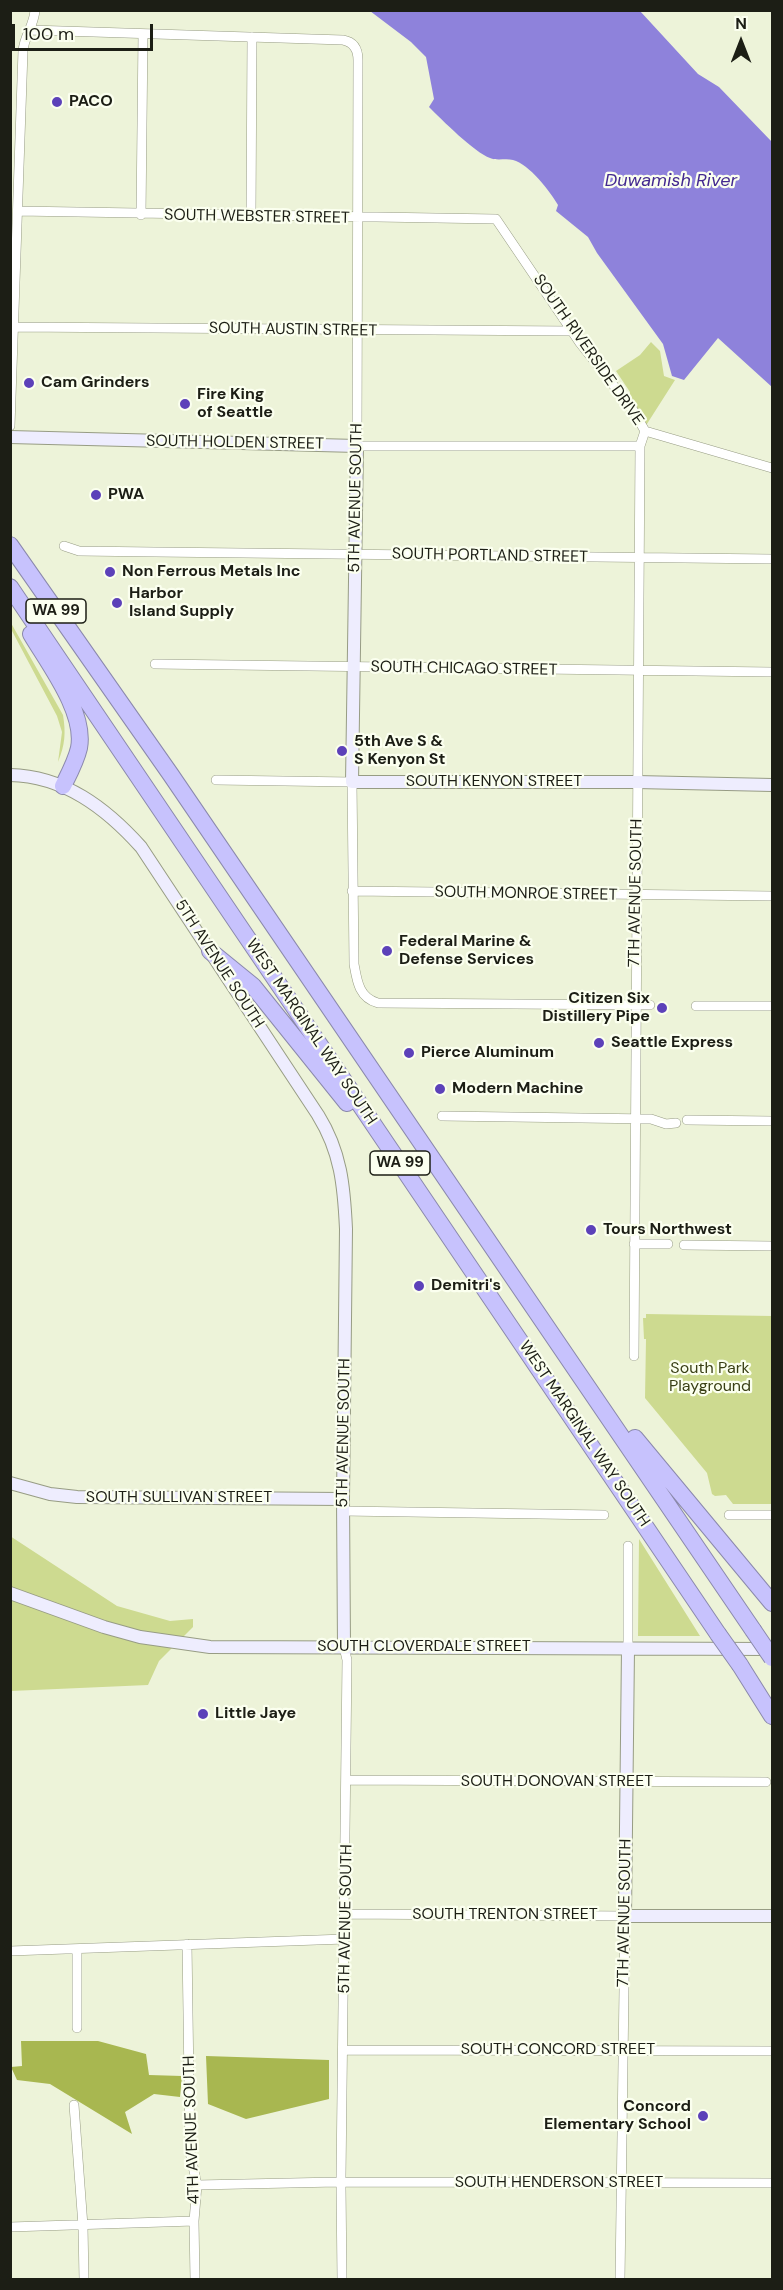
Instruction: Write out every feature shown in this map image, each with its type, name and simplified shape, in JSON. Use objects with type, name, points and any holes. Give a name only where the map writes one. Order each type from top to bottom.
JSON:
[{"type":"highway","name":"WEST MARGINAL WAY SOUTH","points":[[10,544],[165,766],[772,1658]]},
{"type":"highway","name":"WEST MARGINAL WAY SOUTH","points":[[10,587],[83,691],[135,773],[740,1665],[772,1716]]},
{"type":"highway","points":[[10,596],[78,720],[79,747],[75,762],[63,786]]},
{"type":"highway","points":[[210,951],[253,986],[284,1022],[446,1230]]},
{"type":"highway","points":[[576,1367],[772,1603]]},
{"type":"street","points":[[10,426],[23,44],[31,30],[35,10]]},
{"type":"street","points":[[31,30],[252,37],[251,216]]},
{"type":"street","points":[[141,215],[143,34]]},
{"type":"street","name":"5TH AVENUE SOUTH","points":[[252,37],[343,40],[353,45],[358,53],[357,446],[352,891],[354,964],[359,987],[363,996],[378,1002],[634,1005]]},
{"type":"street","name":"SOUTH WEBSTER STREET","points":[[18,212],[496,219]]},
{"type":"street","name":"SOUTH RIVERSIDE DRIVE","points":[[496,219],[572,331],[633,410],[645,431],[772,468]]},
{"type":"street","name":"SOUTH AUSTIN STREET","points":[[14,327],[572,331]]},
{"type":"street","name":"7TH AVENUE SOUTH","points":[[634,1356],[634,1005],[640,446],[645,431]]},
{"type":"street","name":"SOUTH HOLDEN STREET","points":[[10,437],[357,446],[640,446]]},
{"type":"street","name":"SOUTH PORTLAND STREET","points":[[64,546],[79,551],[772,560]]},
{"type":"street","name":"SOUTH CHICAGO STREET","points":[[155,664],[772,672]]},
{"type":"street","points":[[10,775],[34,777],[63,786]]},
{"type":"street","name":"SOUTH KENYON STREET","points":[[216,780],[772,785]]},
{"type":"street","name":"5TH AVENUE SOUTH","points":[[63,786],[100,807],[132,837],[153,864],[318,1115],[338,1154],[346,1229],[343,1505],[347,1780],[341,2182],[342,2280]]},
{"type":"street","name":"SOUTH MONROE STREET","points":[[352,891],[772,896]]},
{"type":"street","points":[[634,1005],[650,1005]]},
{"type":"street","points":[[696,1006],[772,1006]]},
{"type":"street","points":[[442,1116],[651,1119],[666,1124],[676,1123]]},
{"type":"street","points":[[687,1120],[772,1121]]},
{"type":"street","points":[[634,1244],[668,1244]]},
{"type":"street","points":[[684,1245],[772,1246]]},
{"type":"street","name":"SOUTH SULLIVAN STREET","points":[[13,1484],[50,1494],[77,1497],[604,1515]]},
{"type":"street","points":[[729,1515],[772,1515]]},
{"type":"street","name":"7TH AVENUE SOUTH","points":[[620,2280],[628,1546]]},
{"type":"street","name":"SOUTH CLOVERDALE STREET","points":[[10,1585],[63,1604],[80,1618]]},
{"type":"street","name":"SOUTH CLOVERDALE STREET","points":[[10,1593],[140,1637],[189,1645],[772,1649]]},
{"type":"street","name":"SOUTH DONOVAN STREET","points":[[347,1780],[766,1782]]},
{"type":"street","name":"SOUTH TRENTON STREET","points":[[345,1914],[772,1916]]},
{"type":"street","points":[[10,1951],[345,1939]]},
{"type":"street","name":"4TH AVENUE SOUTH","points":[[188,1944],[190,2152],[197,2185],[194,2221],[195,2280]]},
{"type":"street","points":[[77,1950],[77,2028]]},
{"type":"street","name":"SOUTH CONCORD STREET","points":[[344,2050],[772,2051]]},
{"type":"street","points":[[74,2104],[83,2226],[84,2280]]},
{"type":"street","name":"SOUTH HENDERSON STREET","points":[[197,2185],[341,2182],[772,2183]]},
{"type":"street","points":[[10,2227],[194,2221]]},
{"type":"green space","points":[[651,342],[660,351],[664,376],[675,380],[645,427],[630,402],[630,392],[616,371],[640,355]]},
{"type":"green space","points":[[11,623],[63,715],[64,739],[58,762],[62,732],[57,716],[11,629]]},
{"type":"green space","name":"South Park Playground","points":[[646,1314],[772,1316],[772,1504],[733,1504],[726,1495],[712,1494],[707,1473],[645,1398],[646,1339],[644,1339],[643,1318],[646,1318]]},
{"type":"green space","points":[[10,1536],[117,1606],[170,1621],[193,1619],[193,1627],[159,1661],[148,1685],[11,1691]]},
{"type":"green space","points":[[639,1539],[700,1636],[638,1636]]},
{"type":"green space","points":[[21,2041],[98,2041],[146,2054],[149,2075],[182,2076],[180,2097],[154,2094],[125,2112],[132,2134],[50,2084],[17,2080],[11,2067],[22,2066]]},
{"type":"green space","points":[[206,2056],[329,2060],[329,2099],[246,2119],[208,2104]]},
{"type":"water","name":"Duwamish River","points":[[370,11],[640,11],[698,74],[719,87],[772,142],[772,387],[718,338],[684,380],[672,376],[663,344],[597,253],[588,237],[556,211],[558,205],[554,199],[526,167],[513,160],[493,159],[484,155],[458,135],[429,107],[434,99],[426,57],[411,42]]},
{"type":"place","name":"PACO","points":[[57,102]]},
{"type":"place","name":"Cam Grinders","points":[[29,383]]},
{"type":"place","name":"Fire King of Seattle","points":[[185,404]]},
{"type":"place","name":"PWA","points":[[96,495]]},
{"type":"place","name":"Non Ferrous Metals Inc","points":[[110,572]]},
{"type":"place","name":"Harbor Island Supply","points":[[117,603]]},
{"type":"place","name":"5th Ave S & S Kenyon St","points":[[342,751]]},
{"type":"place","name":"Federal Marine & Defense Services","points":[[387,951]]},
{"type":"place","name":"Citizen Six Distillery Pipe","points":[[662,1008]]},
{"type":"place","name":"Seattle Express","points":[[599,1043]]},
{"type":"place","name":"Pierce Aluminum","points":[[409,1053]]},
{"type":"place","name":"Modern Machine","points":[[440,1089]]},
{"type":"place","name":"Tours Northwest","points":[[591,1230]]},
{"type":"place","name":"Demitri's","points":[[419,1286]]},
{"type":"place","name":"Little Jaye","points":[[203,1714]]},
{"type":"place","name":"Concord Elementary School","points":[[703,2116]]}]
